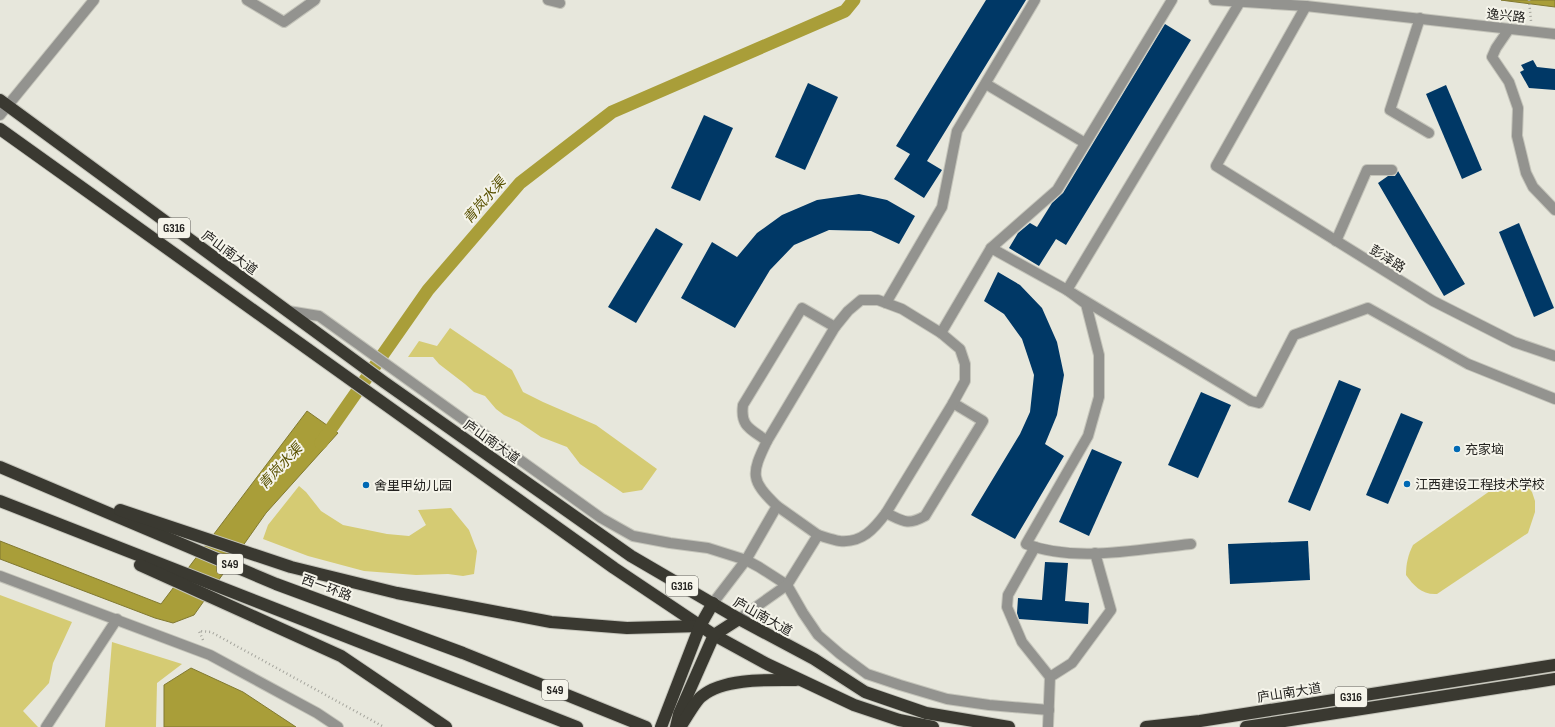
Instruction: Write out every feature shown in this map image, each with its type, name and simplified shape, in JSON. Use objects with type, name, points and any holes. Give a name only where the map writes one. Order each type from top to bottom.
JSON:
[{"type":"highway","name":"庐山南大道","points":[[3,107],[384,382],[631,556],[739,619],[814,659],[865,692],[926,713],[1009,727]]},
{"type":"highway","name":"G316","points":[[0,129],[614,568],[714,635],[751,656],[854,705],[898,720],[933,727]]},
{"type":"highway","name":"西一环路","points":[[0,467],[276,584],[463,653],[646,727]]},
{"type":"highway","points":[[28,479],[291,567],[397,593],[551,622],[627,628],[700,626]]},
{"type":"highway","name":"S49","points":[[0,501],[577,727]]},
{"type":"highway","points":[[23,511],[341,656],[446,727]]},
{"type":"highway","points":[[661,727],[700,626],[713,604]]},
{"type":"highway","points":[[676,727],[679,714],[714,635],[739,619]]},
{"type":"highway","name":"庐山南大道","points":[[1146,727],[1200,721],[1555,665]]},
{"type":"highway","name":"G316","points":[[1246,727],[1555,679]]},
{"type":"highway","points":[[680,727],[701,696],[718,687],[747,681],[800,680]]},
{"type":"street","points":[[3,107],[94,0]]},
{"type":"street","points":[[247,0],[284,22],[315,0]]},
{"type":"street","points":[[548,0],[560,3]]},
{"type":"street","points":[[886,303],[942,207],[957,131],[1035,0]]},
{"type":"street","points":[[941,333],[991,248],[1057,190],[1172,0]]},
{"type":"street","name":"逸兴路","points":[[1214,0],[1306,6],[1555,34]]},
{"type":"street","points":[[1067,290],[1240,2]]},
{"type":"street","name":"彭泽路","points":[[1306,6],[1216,166],[1433,301],[1514,342],[1555,356]]},
{"type":"street","points":[[1420,18],[1390,110],[1429,133]]},
{"type":"street","points":[[1509,29],[1496,48],[1492,57],[1509,82],[1518,108],[1517,136],[1526,173],[1533,187],[1555,210]]},
{"type":"street","points":[[986,84],[1085,143]]},
{"type":"street","points":[[1336,241],[1367,170],[1392,170]]},
{"type":"street","points":[[991,248],[1067,290],[1251,402],[1259,403],[1294,335],[1368,308],[1468,364],[1555,399]]},
{"type":"street","points":[[1067,290],[1086,304],[1099,355],[1099,397],[1088,436],[1026,544],[1062,552],[1095,553],[1191,544]]},
{"type":"street","points":[[861,300],[878,300],[886,303],[902,309],[941,333],[960,349],[965,364],[965,381],[886,513],[874,530],[859,538],[840,541],[818,535],[777,506],[762,491],[755,477],[758,458],[835,327],[848,311],[861,300]]},
{"type":"street","points":[[767,441],[745,425],[742,415],[743,405],[802,308],[835,327]]},
{"type":"street","points":[[287,311],[319,316],[356,344],[601,518],[633,536],[670,544],[708,548],[746,560],[759,567],[787,585],[818,635],[867,674],[947,699],[989,705],[1048,710]]},
{"type":"street","points":[[886,513],[905,521],[915,522],[925,516],[983,421],[953,403]]},
{"type":"street","points":[[713,604],[746,560],[777,506]]},
{"type":"street","points":[[739,619],[787,585],[818,535]]},
{"type":"street","points":[[1035,547],[1008,595],[1007,608],[1022,642],[1050,677],[1048,727]]},
{"type":"street","points":[[1050,677],[1072,663],[1111,610],[1095,553]]},
{"type":"street","points":[[0,576],[114,623],[210,655],[317,713],[338,727]]},
{"type":"street","points":[[46,727],[114,623]]},
{"type":"path","points":[[1528,0],[1529,7]]},
{"type":"path","points":[[210,655],[199,632],[211,632],[384,727]]},
{"type":"shaded area","points":[[450,328],[512,370],[523,392],[596,425],[657,469],[642,490],[623,493],[580,464],[567,447],[541,437],[519,422],[504,415],[496,409],[485,396],[474,392],[439,364],[433,357],[408,357],[419,341],[437,346]]},
{"type":"shaded area","points":[[1507,479],[1524,483],[1532,492],[1535,501],[1535,512],[1528,533],[1437,594],[1427,593],[1415,586],[1406,575],[1406,567],[1413,545]]},
{"type":"shaded area","points":[[299,486],[306,492],[321,511],[343,525],[387,534],[409,536],[426,525],[418,510],[451,508],[469,530],[477,551],[474,574],[463,576],[448,574],[416,575],[364,571],[308,556],[263,539],[268,525]]},
{"type":"shaded area","points":[[0,595],[72,622],[53,663],[49,683],[23,711],[38,727],[0,727]]},
{"type":"shaded area","points":[[112,642],[182,664],[157,683],[156,727],[105,727]]},
{"type":"water","points":[[1501,0],[1555,0],[1555,7],[1508,1]]},
{"type":"water","points":[[307,411],[338,433],[266,513],[194,615],[173,623],[155,618],[0,559],[0,541],[161,604]]},
{"type":"water","points":[[191,668],[243,692],[296,727],[164,727],[164,685]]},
{"type":"building","points":[[986,0],[1026,0],[927,161],[942,170],[924,198],[894,179],[910,154],[896,146]]},
{"type":"building","points":[[1165,24],[1191,40],[1066,245],[1056,239],[1039,266],[1009,248],[1018,233],[1030,223],[1037,227],[1052,203],[1063,193]]},
{"type":"building","points":[[1533,60],[1537,67],[1555,69],[1555,90],[1529,88],[1520,72],[1524,70],[1521,65]]},
{"type":"building","points":[[808,83],[838,97],[805,170],[775,157]]},
{"type":"building","points":[[1446,85],[1482,170],[1462,179],[1426,94]]},
{"type":"building","points":[[704,115],[733,128],[700,201],[671,188]]},
{"type":"building","points":[[1398,171],[1465,284],[1444,296],[1378,183],[1388,176],[1395,176]]},
{"type":"building","points":[[859,194],[887,200],[915,216],[899,244],[871,231],[829,230],[794,245],[770,270],[735,328],[681,298],[712,242],[737,257],[757,233],[782,215],[817,200]]},
{"type":"building","points":[[1519,223],[1554,308],[1534,317],[1499,232]]},
{"type":"building","points":[[656,228],[683,244],[636,323],[608,307]]},
{"type":"building","points":[[998,272],[1020,285],[1042,308],[1057,342],[1064,375],[1057,415],[1045,444],[1064,456],[1015,539],[971,515],[1020,434],[1030,412],[1034,375],[1022,339],[1004,314],[984,301]]},
{"type":"building","points":[[1339,380],[1361,389],[1310,511],[1288,502]]},
{"type":"building","points":[[1201,392],[1231,405],[1198,478],[1168,465]]},
{"type":"building","points":[[1401,413],[1423,422],[1388,504],[1366,495]]},
{"type":"building","points":[[1092,449],[1122,462],[1089,536],[1059,522]]},
{"type":"building","points":[[1308,541],[1310,580],[1230,584],[1228,544]]},
{"type":"building","points":[[1045,562],[1068,563],[1065,601],[1089,603],[1088,624],[1019,619],[1017,613],[1018,598],[1042,600]]},
{"type":"waterway","name":"青岚水渠","points":[[321,443],[428,290],[520,183],[612,112],[845,11],[854,0]]},
{"type":"place","name":"充家垴","points":[[1457,449]]},
{"type":"place","name":"江西建设工程技术学校","points":[[1407,484]]},
{"type":"place","name":"舍里甲幼儿园","points":[[366,485]]}]
